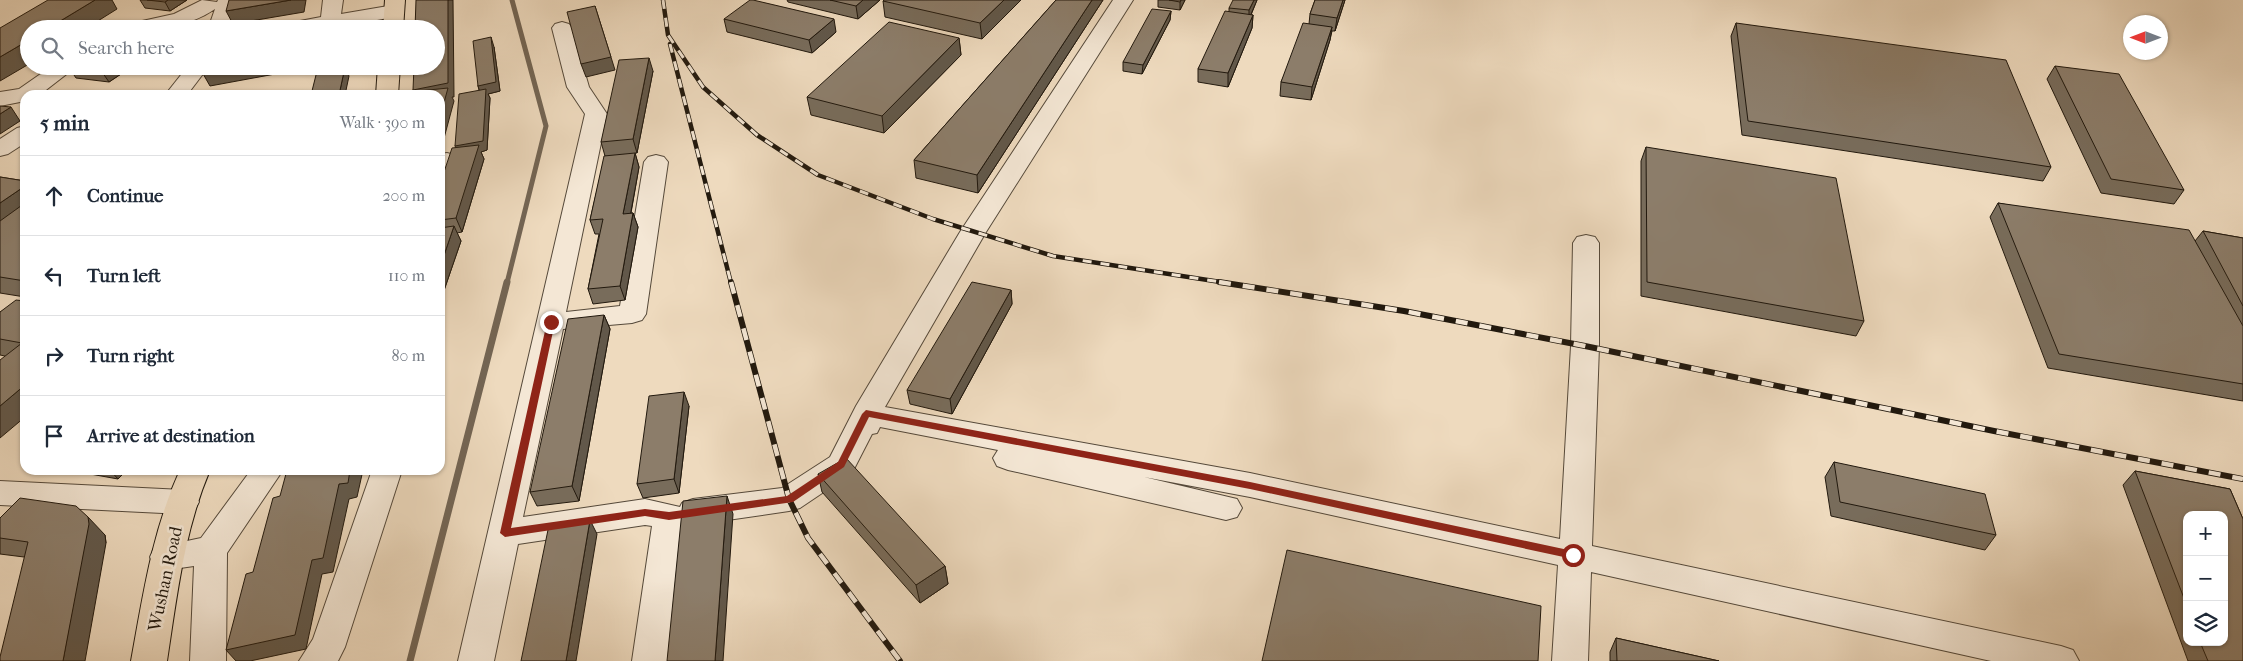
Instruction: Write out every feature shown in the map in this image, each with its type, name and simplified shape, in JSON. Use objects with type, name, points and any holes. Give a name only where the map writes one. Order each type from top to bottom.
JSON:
[{"type":"main road","points":[[387,90],[388,75]]},
{"type":"main road","name":"Wushan Road","points":[[149,661],[166,557],[193,475]]},
{"type":"street","points":[[330,20],[333,0]]},
{"type":"street","points":[[505,533],[645,512],[669,516],[789,499],[841,465],[864,419],[973,232],[1123,0]]},
{"type":"street","points":[[178,20],[219,2],[218,20]]},
{"type":"street","points":[[344,20],[394,13]]},
{"type":"street","points":[[476,661],[596,114],[578,87],[562,28]]},
{"type":"street","points":[[37,90],[55,75]]},
{"type":"street","points":[[180,90],[192,75]]},
{"type":"street","points":[[0,99],[20,96]]},
{"type":"street","points":[[0,149],[20,136]]},
{"type":"street","points":[[551,322],[632,314],[656,162]]},
{"type":"street","points":[[1570,661],[1573,555],[1585,346],[1586,243]]},
{"type":"street","points":[[864,419],[1226,508]]},
{"type":"street","points":[[864,419],[1250,485],[2061,661]]},
{"type":"street","points":[[208,661],[211,550],[264,475]]},
{"type":"street","points":[[317,661],[328,647],[385,475]]},
{"type":"street","points":[[0,493],[183,502]]},
{"type":"street","points":[[650,661],[669,516]]},
{"type":"street","points":[[166,557],[211,550]]},
{"type":"building","points":[[48,0],[95,0],[62,20],[20,20],[20,45],[0,57],[0,28]]},
{"type":"building","points":[[147,0],[168,0],[165,2]]},
{"type":"building","points":[[229,0],[291,0],[226,11]]},
{"type":"building","points":[[416,0],[448,0],[448,83],[413,90],[414,75],[445,75],[445,20],[415,20]]},
{"type":"building","points":[[750,0],[834,19],[809,40],[724,19]]},
{"type":"building","points":[[830,0],[863,0],[856,6]]},
{"type":"building","points":[[884,0],[1004,0],[980,23]]},
{"type":"building","points":[[1056,0],[1092,0],[977,175],[914,160]]},
{"type":"building","points":[[1233,0],[1254,0],[1249,10],[1229,8]]},
{"type":"building","points":[[1315,0],[1343,0],[1337,18],[1310,14]]},
{"type":"building","points":[[595,6],[611,57],[581,64],[567,12]]},
{"type":"building","points":[[1152,9],[1171,11],[1143,65],[1123,62]]},
{"type":"building","points":[[1225,11],[1253,15],[1228,73],[1198,69]]},
{"type":"building","points":[[889,22],[959,38],[882,116],[807,97]]},
{"type":"building","points":[[1303,23],[1332,27],[1312,87],[1281,82]]},
{"type":"building","points":[[1736,23],[2006,60],[2051,167],[1748,121]]},
{"type":"building","points":[[491,37],[496,82],[478,86],[473,41]]},
{"type":"building","points":[[649,58],[633,139],[601,142],[619,60]]},
{"type":"building","points":[[2055,66],[2119,74],[2184,190],[2111,179]]},
{"type":"building","points":[[316,75],[343,75],[340,90],[312,90]]},
{"type":"building","points":[[448,88],[445,99],[445,90],[429,90]]},
{"type":"building","points":[[486,89],[483,141],[455,146],[459,94]]},
{"type":"building","points":[[0,106],[11,107],[0,114]]},
{"type":"building","points":[[479,145],[456,218],[445,219],[445,169],[452,148]]},
{"type":"building","points":[[1646,147],[1836,178],[1864,321],[1647,282]]},
{"type":"building","points":[[635,153],[623,214],[633,213],[620,286],[588,289],[603,219],[590,220],[604,156]]},
{"type":"building","points":[[0,177],[20,180],[20,189],[0,203]]},
{"type":"building","points":[[1998,203],[2189,230],[2243,326],[2243,384],[2059,354]]},
{"type":"building","points":[[20,207],[20,280],[0,277],[0,221]]},
{"type":"building","points":[[454,226],[445,252],[445,227]]},
{"type":"building","points":[[2203,231],[2243,238],[2243,306]]},
{"type":"building","points":[[972,282],[1011,290],[950,399],[907,390]]},
{"type":"building","points":[[16,300],[20,300],[20,343],[0,339],[0,312]]},
{"type":"building","points":[[604,315],[572,486],[530,492],[568,319]]},
{"type":"building","points":[[20,345],[20,389],[0,406],[0,360]]},
{"type":"building","points":[[684,392],[674,479],[637,484],[649,396]]},
{"type":"building","points":[[846,458],[945,566],[916,585],[818,474]]},
{"type":"building","points":[[1834,462],[1985,494],[1996,535],[1840,502]]},
{"type":"building","points":[[2135,471],[2230,489],[2243,519],[2243,661],[2208,661],[2202,646],[2228,646],[2228,511],[2183,511],[2183,596]]},
{"type":"building","points":[[286,475],[349,475],[348,483],[339,484],[323,558],[312,560],[295,635],[226,650],[246,574],[253,572],[273,498],[280,496]]},
{"type":"building","points":[[727,496],[715,661],[667,661],[683,501]]},
{"type":"building","points":[[20,498],[76,506],[88,517],[89,524],[63,661],[0,661],[28,542],[0,538],[0,518]]},
{"type":"building","points":[[590,520],[566,661],[521,661],[549,525]]},
{"type":"building","points":[[1287,550],[1541,606],[1538,661],[1262,661]]},
{"type":"building","points":[[1616,638],[1719,661],[1617,661]]},
{"type":"waterway","points":[[507,283],[546,126],[512,0]]},
{"type":"waterway","points":[[410,661],[507,282]]},
{"type":"railway","points":[[663,0],[668,35],[703,87],[757,135],[818,175],[933,219],[1053,256],[1227,283]]},
{"type":"railway","points":[[670,44],[731,283]]},
{"type":"railway","points":[[731,282],[789,499],[808,538],[900,661]]},
{"type":"railway","points":[[1219,282],[1404,311],[1585,346],[1994,431],[2243,479]]},
{"type":"route","points":[[551,322],[505,533],[645,512],[669,516],[789,499],[841,465],[866,414],[1250,485],[1573,555]]}]
